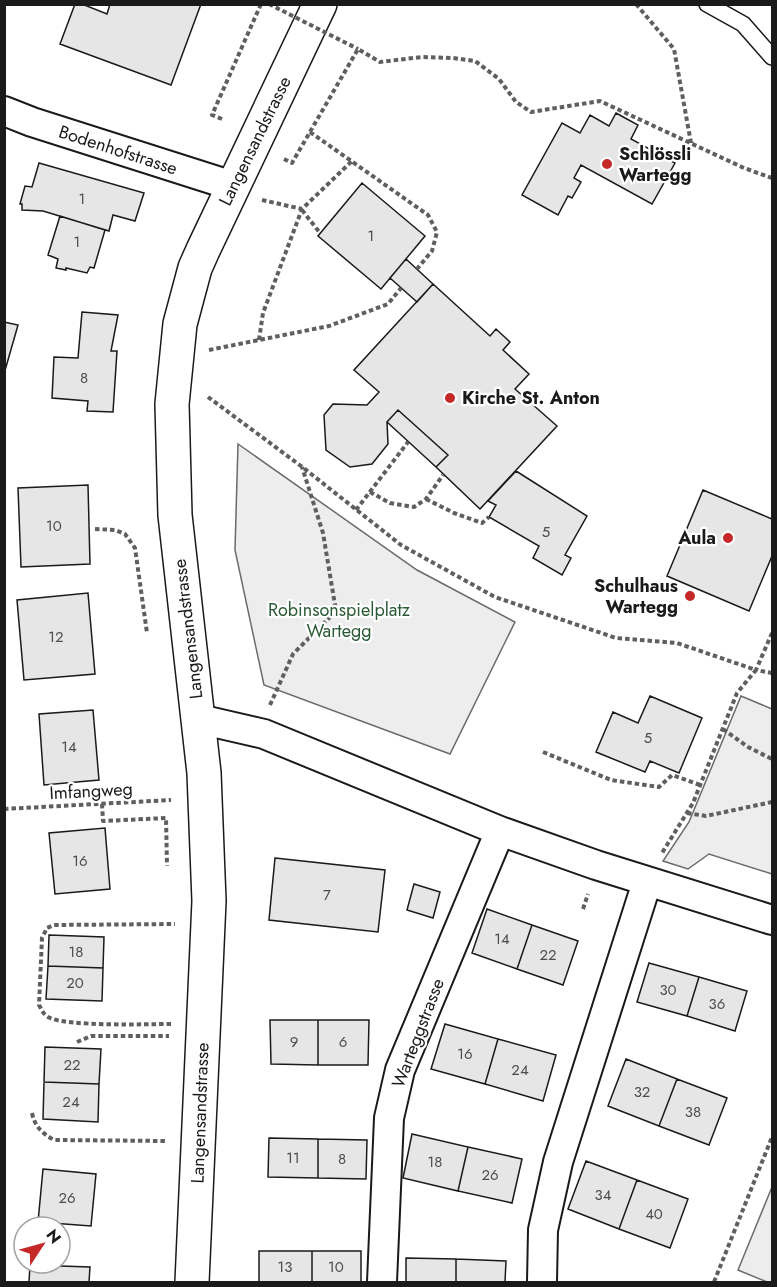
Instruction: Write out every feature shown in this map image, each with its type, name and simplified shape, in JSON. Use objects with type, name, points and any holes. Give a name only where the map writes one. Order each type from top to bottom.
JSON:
[{"type":"street","name":"Langensandstrasse","points":[[192,1282],[199,1141],[190,1031],[209,901],[206,797],[175,514],[172,404],[180,324],[192,279],[203,250],[320,4]]},
{"type":"street","name":"Bodenhofstrasse","points":[[4,111],[233,186]]},
{"type":"street","points":[[199,719],[264,734],[500,831],[646,882],[772,920]]},
{"type":"street","name":"Warteggstrasse","points":[[382,1282],[389,1118],[400,1070],[500,831]]},
{"type":"street","points":[[542,1282],[543,1230],[558,1162],[646,882]]},
{"type":"lane","points":[[707,4],[743,24],[772,57]]},
{"type":"path","points":[[222,119],[212,115],[261,4]]},
{"type":"path","points":[[269,4],[380,62],[422,57],[475,61],[499,79],[516,102],[531,112],[600,101],[744,168],[772,178]]},
{"type":"path","points":[[636,4],[674,49],[691,143]]},
{"type":"path","points":[[284,159],[292,164],[358,49]]},
{"type":"path","points":[[310,132],[428,215],[437,232],[432,251],[417,269]]},
{"type":"path","points":[[259,340],[263,313],[302,209],[352,161]]},
{"type":"path","points":[[262,200],[302,209],[320,233]]},
{"type":"path","points":[[208,350],[329,326],[388,304],[401,288]]},
{"type":"path","points":[[208,397],[302,466],[401,545],[495,597],[616,638],[677,643],[756,670],[772,673]]},
{"type":"path","points":[[356,510],[408,442]]},
{"type":"path","points":[[267,711],[293,654],[336,611],[323,533],[302,466]]},
{"type":"path","points":[[370,492],[390,504],[414,507],[426,499],[443,475]]},
{"type":"path","points":[[426,499],[454,513],[482,523],[489,517]]},
{"type":"path","points":[[95,529],[116,530],[125,534],[135,548],[147,633]]},
{"type":"path","points":[[667,846],[687,813],[700,785],[737,693],[756,670],[772,633]]},
{"type":"path","points":[[723,729],[748,747],[772,759]]},
{"type":"path","points":[[543,752],[611,780],[659,787],[672,775],[700,785]]},
{"type":"path","name":"Imfangweg","points":[[4,809],[179,799]]},
{"type":"path","points":[[687,813],[706,816],[772,802]]},
{"type":"path","points":[[102,804],[103,821],[166,818],[167,866]]},
{"type":"path","points":[[179,924],[54,925],[47,928],[42,938],[39,1005],[44,1014],[51,1018],[74,1022],[190,1031]]},
{"type":"path","points":[[77,1042],[91,1036],[190,1031]]},
{"type":"path","points":[[32,1113],[34,1122],[42,1134],[54,1140],[199,1141]]},
{"type":"path","points":[[714,1282],[772,1137]]},
{"type":"shaded area","name":"Robinsonspielplatz Wartegg","points":[[238,444],[417,570],[515,622],[450,754],[264,685],[235,550]]},
{"type":"shaded area","points":[[741,696],[772,709],[772,874],[709,854],[688,869],[663,861],[689,822]]},
{"type":"shaded area","points":[[772,1187],[772,1282],[767,1282],[738,1270]]},
{"type":"building","points":[[75,4],[82,4],[107,14],[110,4],[201,4],[171,85],[60,44]]},
{"type":"building","name":"Schlössli Wartegg","points":[[616,113],[638,125],[631,139],[675,163],[652,204],[581,165],[574,178],[581,182],[572,198],[568,196],[558,215],[522,195],[562,123],[580,133],[590,115],[609,126]]},
{"type":"building","points":[[39,163],[144,193],[135,221],[113,215],[109,231],[43,211],[22,210],[22,204],[20,204],[25,186],[32,187]]},
{"type":"building","points":[[362,183],[425,236],[381,289],[318,236]]},
{"type":"building","points":[[60,216],[105,230],[94,268],[90,267],[87,273],[56,268],[58,259],[48,255]]},
{"type":"building","points":[[406,259],[433,284],[417,302],[390,278]]},
{"type":"building","name":"Kirche St. Anton","points":[[433,284],[490,336],[496,329],[510,342],[503,350],[529,374],[515,389],[557,426],[480,509],[436,467],[448,455],[398,410],[387,422],[388,444],[372,464],[350,467],[326,450],[324,415],[333,404],[367,405],[379,392],[354,370]]},
{"type":"building","points":[[82,312],[118,315],[111,351],[117,351],[113,412],[87,411],[88,401],[52,398],[54,357],[78,358]]},
{"type":"building","points":[[4,322],[18,325],[4,374]]},
{"type":"building","points":[[398,410],[448,455],[436,467],[387,422]]},
{"type":"building","points":[[516,471],[587,516],[565,555],[571,558],[562,575],[533,558],[539,546],[489,517],[496,505],[488,501]]},
{"type":"building","points":[[88,485],[90,564],[21,567],[18,488]]},
{"type":"building","name":"Aula","points":[[703,490],[772,519],[772,556],[749,611],[667,576]]},
{"type":"building","points":[[88,593],[95,674],[24,680],[17,600]]},
{"type":"building","points":[[650,696],[702,718],[679,773],[650,761],[645,772],[596,752],[613,712],[638,723]]},
{"type":"building","points":[[93,710],[99,780],[44,785],[39,714]]},
{"type":"building","points":[[105,828],[110,889],[55,894],[49,833]]},
{"type":"building","points":[[275,858],[385,870],[378,932],[269,920]]},
{"type":"building","points":[[414,884],[440,892],[433,918],[407,910]]},
{"type":"building","points":[[487,909],[532,925],[517,969],[472,953]]},
{"type":"building","points":[[532,925],[578,941],[563,985],[517,969]]},
{"type":"building","points":[[49,935],[104,937],[103,968],[48,966]]},
{"type":"building","points":[[649,963],[699,977],[687,1016],[637,1002]]},
{"type":"building","points":[[48,966],[103,968],[102,1001],[46,999]]},
{"type":"building","points":[[699,977],[747,991],[735,1031],[687,1016]]},
{"type":"building","points":[[270,1020],[318,1020],[318,1065],[271,1064]]},
{"type":"building","points":[[318,1020],[369,1020],[368,1065],[318,1065]]},
{"type":"building","points":[[445,1024],[498,1039],[485,1084],[431,1069]]},
{"type":"building","points":[[498,1039],[556,1055],[543,1101],[485,1084]]},
{"type":"building","points":[[45,1047],[101,1049],[99,1084],[44,1082]]},
{"type":"building","points":[[626,1059],[677,1079],[659,1126],[608,1106]]},
{"type":"building","points":[[677,1079],[727,1098],[709,1145],[659,1126]]},
{"type":"building","points":[[44,1082],[99,1084],[98,1122],[43,1119]]},
{"type":"building","points":[[412,1134],[468,1147],[458,1191],[403,1178]]},
{"type":"building","points":[[269,1138],[318,1139],[318,1178],[268,1177]]},
{"type":"building","points":[[318,1139],[367,1140],[366,1179],[318,1178]]},
{"type":"building","points":[[468,1147],[522,1159],[512,1203],[458,1191]]},
{"type":"building","points":[[586,1161],[637,1180],[619,1229],[568,1209]]},
{"type":"building","points":[[43,1169],[96,1174],[91,1226],[72,1225],[72,1215],[39,1215]]},
{"type":"building","points":[[637,1180],[688,1199],[670,1248],[619,1229]]},
{"type":"building","points":[[259,1251],[312,1251],[312,1282],[259,1282]]},
{"type":"building","points":[[312,1251],[361,1251],[361,1282],[312,1282]]},
{"type":"building","points":[[406,1258],[456,1259],[456,1282],[406,1282]]},
{"type":"building","points":[[456,1259],[506,1261],[505,1282],[456,1282]]},
{"type":"building","points":[[72,1266],[90,1267],[89,1282],[29,1282],[29,1275],[72,1275]]},
{"type":"place","name":"Schlössli Wartegg","points":[[607,164]]},
{"type":"place","name":"Kirche St. Anton","points":[[450,398]]},
{"type":"place","name":"Aula","points":[[728,538]]},
{"type":"place","name":"Schulhaus Wartegg","points":[[690,596]]}]
